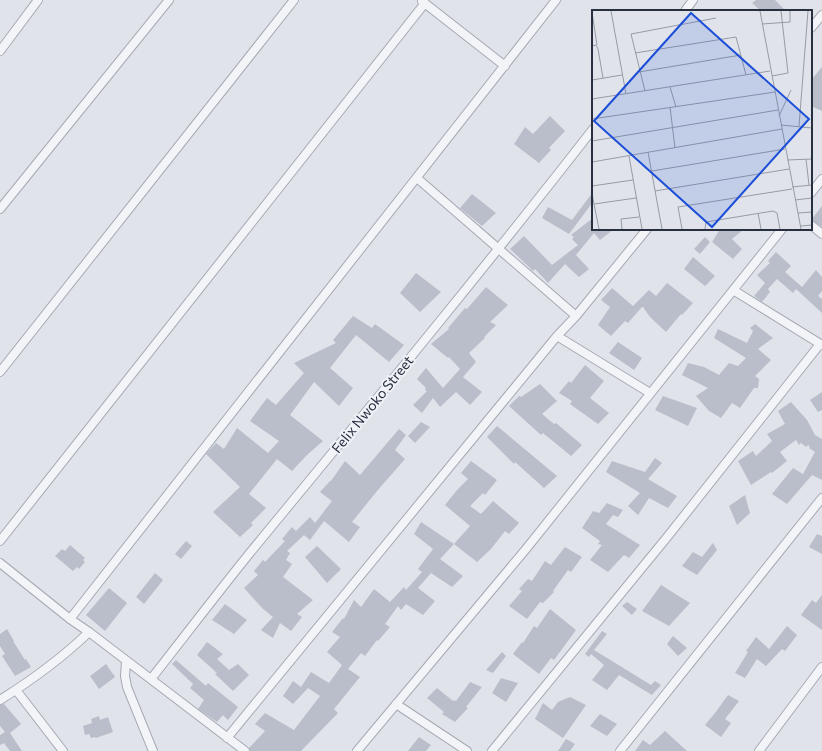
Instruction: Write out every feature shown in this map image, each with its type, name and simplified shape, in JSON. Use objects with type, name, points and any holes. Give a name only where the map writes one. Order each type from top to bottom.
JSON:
[{"type":"street","points":[[0,51],[38,0]]},
{"type":"street","points":[[0,208],[169,0]]},
{"type":"street","points":[[0,372],[294,0]]},
{"type":"street","points":[[70,619],[556,0]]},
{"type":"street","points":[[686,10],[693,0]]},
{"type":"street","points":[[0,541],[423,2],[505,66]]},
{"type":"street","points":[[812,27],[822,15]]},
{"type":"street","name":"Felix Nwoko Street","points":[[151,679],[249,554],[511,235],[592,130]]},
{"type":"street","points":[[417,178],[576,316]]},
{"type":"street","points":[[812,192],[822,179]]},
{"type":"street","points":[[812,226],[822,234]]},
{"type":"street","points":[[227,738],[557,336],[576,316],[646,230]]},
{"type":"street","points":[[358,751],[526,549],[781,230]]},
{"type":"street","points":[[492,751],[668,536],[821,345],[733,290]]},
{"type":"street","points":[[557,336],[650,393]]},
{"type":"street","points":[[620,751],[822,498]]},
{"type":"street","points":[[0,564],[70,619],[245,751]]},
{"type":"street","points":[[0,700],[70,650],[89,632]]},
{"type":"street","points":[[126,661],[125,676],[127,687],[153,751]]},
{"type":"street","points":[[759,751],[822,667]]},
{"type":"street","points":[[16,690],[63,751]]},
{"type":"street","points":[[396,704],[467,751]]},
{"type":"building","points":[[756,0],[775,0],[785,10],[760,10],[752,3]]},
{"type":"building","points":[[822,67],[822,111],[812,106],[812,79]]},
{"type":"building","points":[[550,116],[565,131],[549,148],[551,150],[539,163],[514,144],[525,127],[533,134]]},
{"type":"building","points":[[592,193],[592,203],[569,234],[542,218],[548,207],[572,220]]},
{"type":"building","points":[[472,194],[496,213],[482,226],[460,208]]},
{"type":"building","points":[[822,206],[822,227],[812,221]]},
{"type":"building","points":[[592,219],[592,230],[613,230],[600,240],[594,233],[576,255],[589,269],[579,277],[565,264],[548,283],[535,269],[533,271],[510,249],[524,236],[552,265],[578,245],[572,239],[574,237],[571,235]]},
{"type":"building","points":[[719,230],[743,230],[732,239],[742,249],[733,259],[712,242]]},
{"type":"building","points":[[705,237],[710,242],[700,254],[694,249]]},
{"type":"building","points":[[776,252],[791,266],[785,272],[802,287],[816,270],[822,277],[822,291],[818,296],[822,299],[822,313],[796,289],[793,293],[777,279],[768,289],[770,292],[762,302],[754,296],[765,283],[757,275],[770,263],[768,261]]},
{"type":"building","points":[[693,257],[715,276],[705,286],[684,269]]},
{"type":"building","points":[[416,273],[441,292],[420,312],[400,293]]},
{"type":"building","points":[[667,283],[693,303],[682,315],[681,314],[666,332],[650,317],[643,307],[628,323],[625,321],[611,336],[598,325],[610,307],[601,300],[612,288],[633,306],[649,290],[656,296]]},
{"type":"building","points":[[486,287],[508,305],[490,322],[496,325],[469,353],[476,362],[463,377],[482,392],[470,405],[456,392],[440,407],[433,398],[422,413],[413,405],[427,391],[417,379],[426,368],[443,388],[460,369],[449,357],[448,358],[431,344],[449,329],[448,328],[465,308],[467,309]]},
{"type":"building","points":[[353,316],[372,328],[375,324],[404,345],[389,362],[356,335],[330,368],[353,388],[339,406],[314,382],[290,415],[323,441],[292,471],[277,459],[249,494],[266,508],[251,523],[253,525],[240,537],[213,512],[240,487],[206,454],[216,443],[224,449],[237,428],[268,453],[279,441],[250,421],[267,398],[276,405],[304,373],[294,363],[336,343],[333,340]]},
{"type":"building","points":[[755,324],[773,338],[758,349],[771,360],[755,376],[759,379],[758,388],[754,388],[740,408],[732,403],[721,418],[709,411],[696,396],[708,388],[682,375],[688,363],[704,367],[719,375],[729,363],[738,366],[746,358],[714,338],[718,329],[747,343],[753,331],[750,328]]},
{"type":"building","points":[[618,342],[642,358],[634,370],[609,353]]},
{"type":"building","points":[[585,365],[604,381],[590,398],[609,413],[598,424],[570,404],[572,401],[559,393],[569,381],[571,383]]},
{"type":"building","points":[[540,384],[557,401],[542,414],[554,424],[556,423],[582,445],[571,456],[543,433],[541,435],[509,406],[519,396],[521,397]]},
{"type":"building","points":[[822,392],[822,410],[818,412],[810,400]]},
{"type":"building","points":[[663,396],[697,408],[688,426],[655,410]]},
{"type":"building","points":[[791,402],[807,420],[815,435],[822,439],[822,480],[812,475],[787,504],[772,494],[793,468],[803,474],[815,452],[809,448],[810,447],[808,445],[806,447],[801,443],[799,445],[796,440],[780,452],[787,461],[772,473],[771,472],[751,485],[738,461],[753,451],[756,456],[772,441],[767,434],[785,424],[778,411]]},
{"type":"building","points":[[421,422],[430,427],[415,443],[408,436]]},
{"type":"building","points":[[497,426],[557,476],[544,488],[515,462],[514,464],[487,437]]},
{"type":"building","points":[[399,429],[406,435],[395,450],[405,459],[352,522],[360,527],[349,542],[324,521],[310,540],[304,535],[287,551],[290,553],[286,560],[292,564],[283,577],[313,600],[297,614],[302,617],[291,631],[280,623],[273,638],[261,630],[273,617],[262,608],[244,588],[258,575],[254,571],[263,560],[265,562],[285,541],[282,539],[292,527],[296,531],[310,517],[315,523],[332,501],[320,492],[331,481],[345,461],[360,475]]},
{"type":"building","points":[[655,458],[662,463],[648,479],[677,496],[668,508],[649,498],[638,515],[628,506],[640,493],[606,472],[612,461],[645,472]]},
{"type":"building","points":[[471,461],[497,480],[485,495],[483,493],[470,506],[481,514],[493,501],[519,523],[509,534],[505,531],[491,549],[477,562],[454,544],[470,526],[445,505],[468,479],[461,473]]},
{"type":"building","points":[[745,495],[750,513],[737,525],[729,506]]},
{"type":"building","points":[[607,503],[623,510],[618,517],[613,515],[606,524],[640,545],[629,558],[624,555],[608,572],[590,560],[602,545],[598,544],[600,541],[582,528],[593,511],[599,513]]},
{"type":"building","points":[[421,522],[454,544],[440,559],[463,576],[452,587],[431,573],[418,588],[435,601],[423,615],[406,604],[401,610],[398,606],[385,624],[390,627],[378,641],[377,640],[365,656],[361,653],[348,669],[360,677],[334,709],[338,713],[301,751],[250,751],[249,748],[265,731],[255,724],[265,713],[294,730],[320,696],[308,688],[293,704],[283,696],[293,681],[301,687],[311,672],[329,683],[342,665],[327,652],[340,637],[332,632],[343,618],[344,619],[354,600],[361,607],[374,589],[390,602],[404,587],[406,590],[422,572],[418,569],[433,549],[414,534]]},
{"type":"building","points":[[817,534],[822,536],[822,554],[809,547]]},
{"type":"building","points":[[186,541],[192,546],[181,559],[175,554]]},
{"type":"building","points":[[713,543],[717,550],[697,575],[682,566],[693,552],[702,557]]},
{"type":"building","points":[[70,545],[85,558],[83,560],[85,562],[79,569],[77,567],[73,571],[55,556],[62,549],[65,551]]},
{"type":"building","points":[[317,546],[341,569],[327,583],[305,557]]},
{"type":"building","points":[[565,547],[582,557],[571,572],[568,570],[553,591],[554,592],[543,603],[540,602],[527,619],[509,606],[522,591],[519,589],[528,579],[532,581],[545,561],[551,565]]},
{"type":"building","points":[[155,573],[163,580],[144,604],[136,597]]},
{"type":"building","points":[[661,585],[690,603],[669,626],[642,611]]},
{"type":"building","points":[[109,588],[127,603],[105,631],[86,615]]},
{"type":"building","points":[[822,595],[822,630],[801,615],[812,600],[816,603]]},
{"type":"building","points":[[627,602],[637,609],[632,615],[622,606]]},
{"type":"building","points":[[225,604],[247,620],[234,634],[212,620]]},
{"type":"building","points":[[550,609],[576,630],[554,660],[551,658],[539,674],[513,654],[522,642],[523,643],[534,626],[537,628]]},
{"type":"building","points":[[787,626],[797,635],[785,651],[782,649],[766,666],[757,659],[745,678],[735,673],[748,652],[746,651],[756,637],[769,649]]},
{"type":"building","points":[[7,629],[25,660],[26,659],[31,667],[15,676],[2,656],[5,654],[0,646],[0,634]]},
{"type":"building","points":[[602,631],[607,634],[594,650],[651,685],[655,681],[661,685],[652,695],[619,675],[607,690],[592,680],[604,665],[591,654],[589,657],[585,654]]},
{"type":"building","points":[[673,636],[687,648],[678,656],[667,644]]},
{"type":"building","points":[[207,642],[223,654],[217,659],[229,670],[238,664],[249,675],[233,691],[215,674],[217,673],[197,655]]},
{"type":"building","points":[[502,652],[506,656],[493,673],[486,670]]},
{"type":"building","points":[[176,660],[206,686],[208,683],[238,707],[228,720],[223,715],[217,722],[198,709],[204,700],[190,688],[193,684],[172,664]]},
{"type":"building","points":[[106,664],[115,677],[99,689],[90,676]]},
{"type":"building","points":[[501,678],[518,683],[506,702],[492,693]]},
{"type":"building","points":[[470,682],[482,687],[466,707],[468,708],[455,722],[442,714],[444,712],[427,698],[437,688],[453,701],[456,701]]},
{"type":"building","points":[[728,695],[739,701],[725,719],[731,723],[721,737],[705,725]]},
{"type":"building","points":[[570,697],[586,705],[563,738],[535,719],[543,703],[552,710],[558,702]]},
{"type":"building","points":[[4,704],[21,724],[10,733],[22,751],[10,751],[4,743],[0,745],[0,735],[5,732],[0,726],[0,705]]},
{"type":"building","points":[[600,714],[617,724],[607,736],[590,726]]},
{"type":"building","points":[[99,716],[100,720],[108,717],[113,732],[96,738],[91,738],[89,734],[85,735],[83,726],[92,723],[91,719]]},
{"type":"building","points":[[665,731],[687,751],[635,751],[643,740],[650,745]]},
{"type":"building","points":[[419,737],[431,745],[426,751],[408,751]]},
{"type":"building","points":[[566,739],[575,744],[570,751],[558,751]]}]
